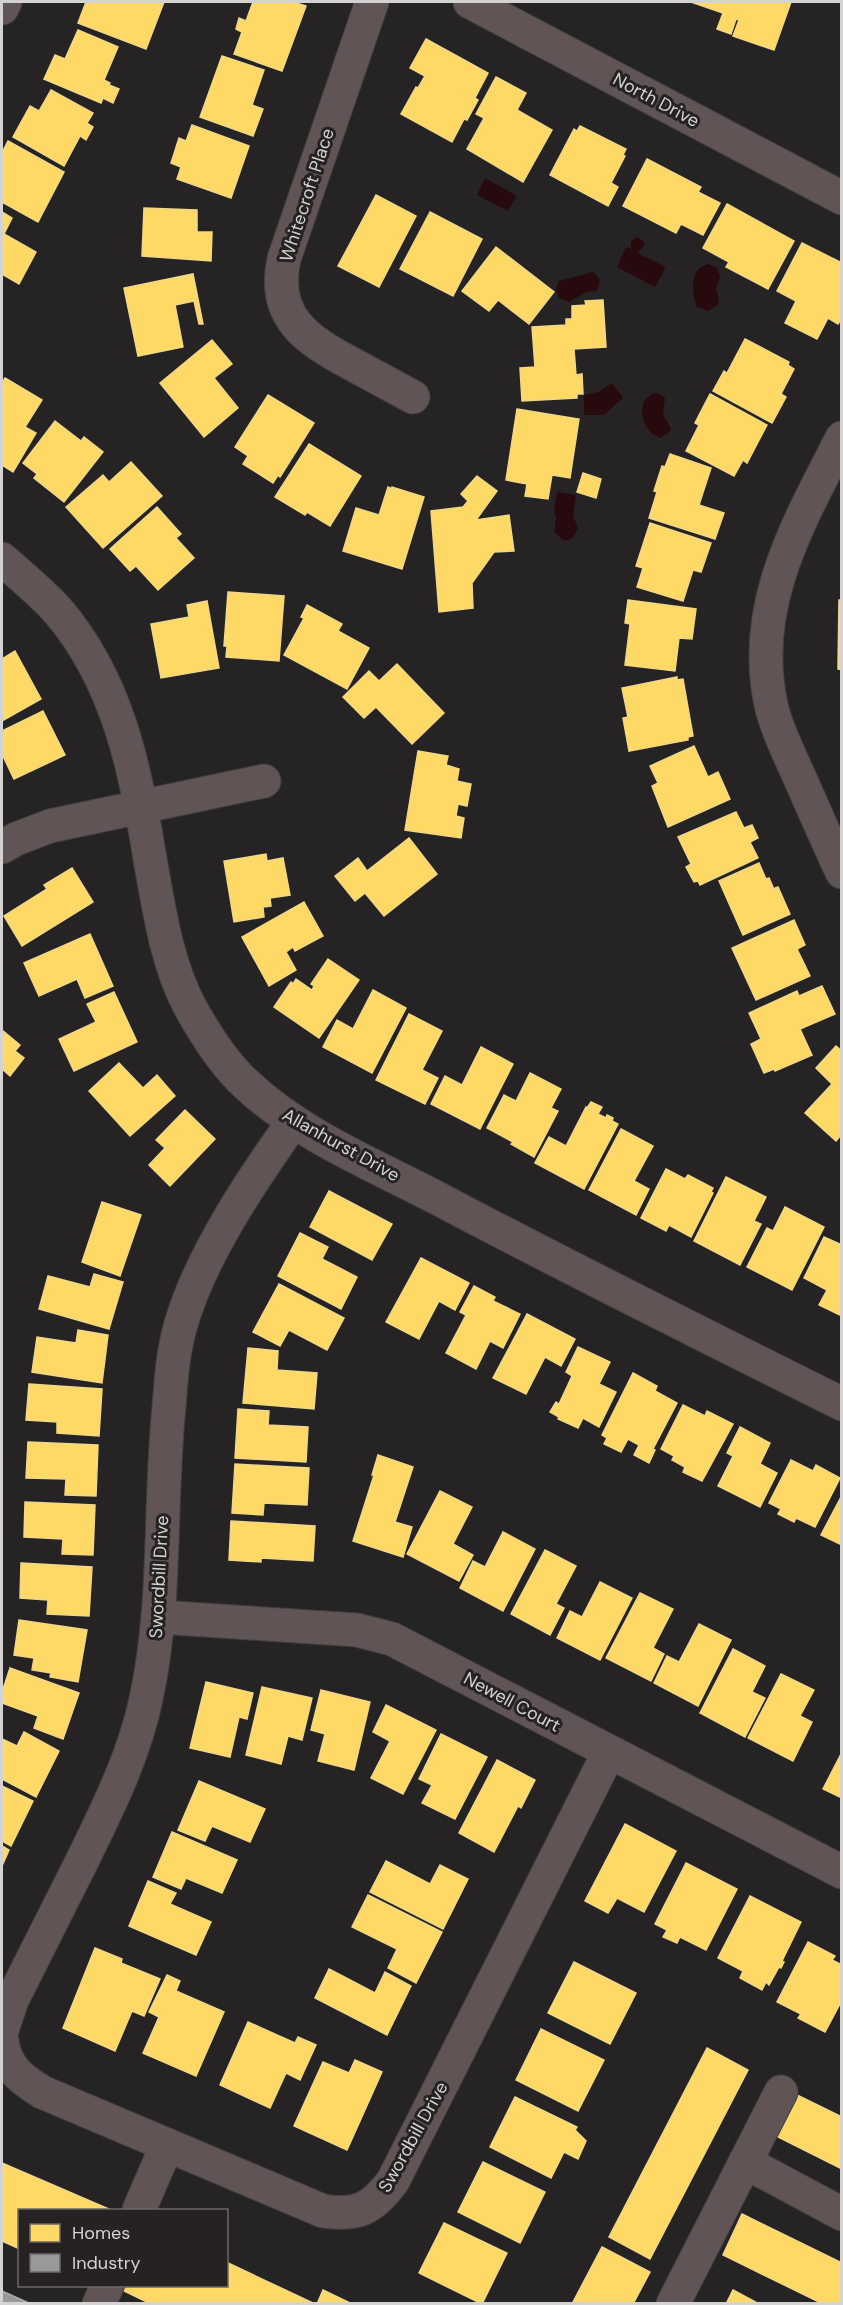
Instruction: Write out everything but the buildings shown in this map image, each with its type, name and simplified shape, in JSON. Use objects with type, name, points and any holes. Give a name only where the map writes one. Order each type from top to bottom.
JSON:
[{"type":"street","points":[[2,8],[5,2]]},
{"type":"street","name":"Whitecroft Place","points":[[372,2],[284,259],[281,286],[288,312],[303,334],[324,349],[413,397]]},
{"type":"street","name":"North Drive","points":[[470,2],[842,198]]},
{"type":"street","points":[[842,438],[793,534],[779,570],[771,601],[767,653],[772,708],[779,733],[842,872]]},
{"type":"street","name":"Allanhurst Drive","points":[[2,559],[58,612],[80,642],[111,697],[142,806],[160,912],[172,965],[188,1004],[211,1042],[244,1083],[293,1122],[485,1224],[842,1404]]},
{"type":"street","points":[[2,847],[50,826],[264,781]]},
{"type":"street","name":"Swordbill Drive","points":[[2,2030],[12,2000],[90,1844],[133,1747],[147,1697],[159,1617],[166,1434],[174,1351],[180,1324],[194,1289],[232,1216],[293,1122]]},
{"type":"street","name":"Newell Court","points":[[159,1617],[357,1630],[392,1639],[842,1872]]},
{"type":"street","name":"Swordbill Drive","points":[[2,2041],[9,2065],[21,2079],[35,2088],[323,2211],[341,2214],[360,2211],[379,2200],[393,2181],[410,2150],[609,1752]]},
{"type":"street","points":[[673,2304],[781,2092]]},
{"type":"street","points":[[140,2209],[167,2145]]},
{"type":"street","points":[[745,2162],[842,2214]]},
{"type":"street","points":[[99,2304],[107,2287]]},
{"type":"shaded area","points":[[485,178],[517,196],[508,211],[477,195]]},
{"type":"shaded area","points":[[636,237],[645,245],[637,253],[664,266],[665,269],[655,287],[617,267],[625,249],[628,247],[631,249],[631,242]]},
{"type":"shaded area","points":[[708,264],[717,268],[720,277],[716,289],[719,299],[717,305],[708,311],[697,307],[693,288],[698,270]]},
{"type":"shaded area","points":[[593,272],[599,280],[596,291],[586,292],[569,302],[559,298],[556,289],[559,281]]},
{"type":"shaded area","points":[[612,383],[623,398],[604,415],[584,415],[584,395],[598,392]]},
{"type":"shaded area","points":[[653,393],[665,398],[663,415],[671,428],[670,432],[660,438],[647,428],[642,412],[644,401]]},
{"type":"shaded area","points":[[557,492],[576,495],[573,516],[578,528],[569,540],[563,540],[554,532]]}]
